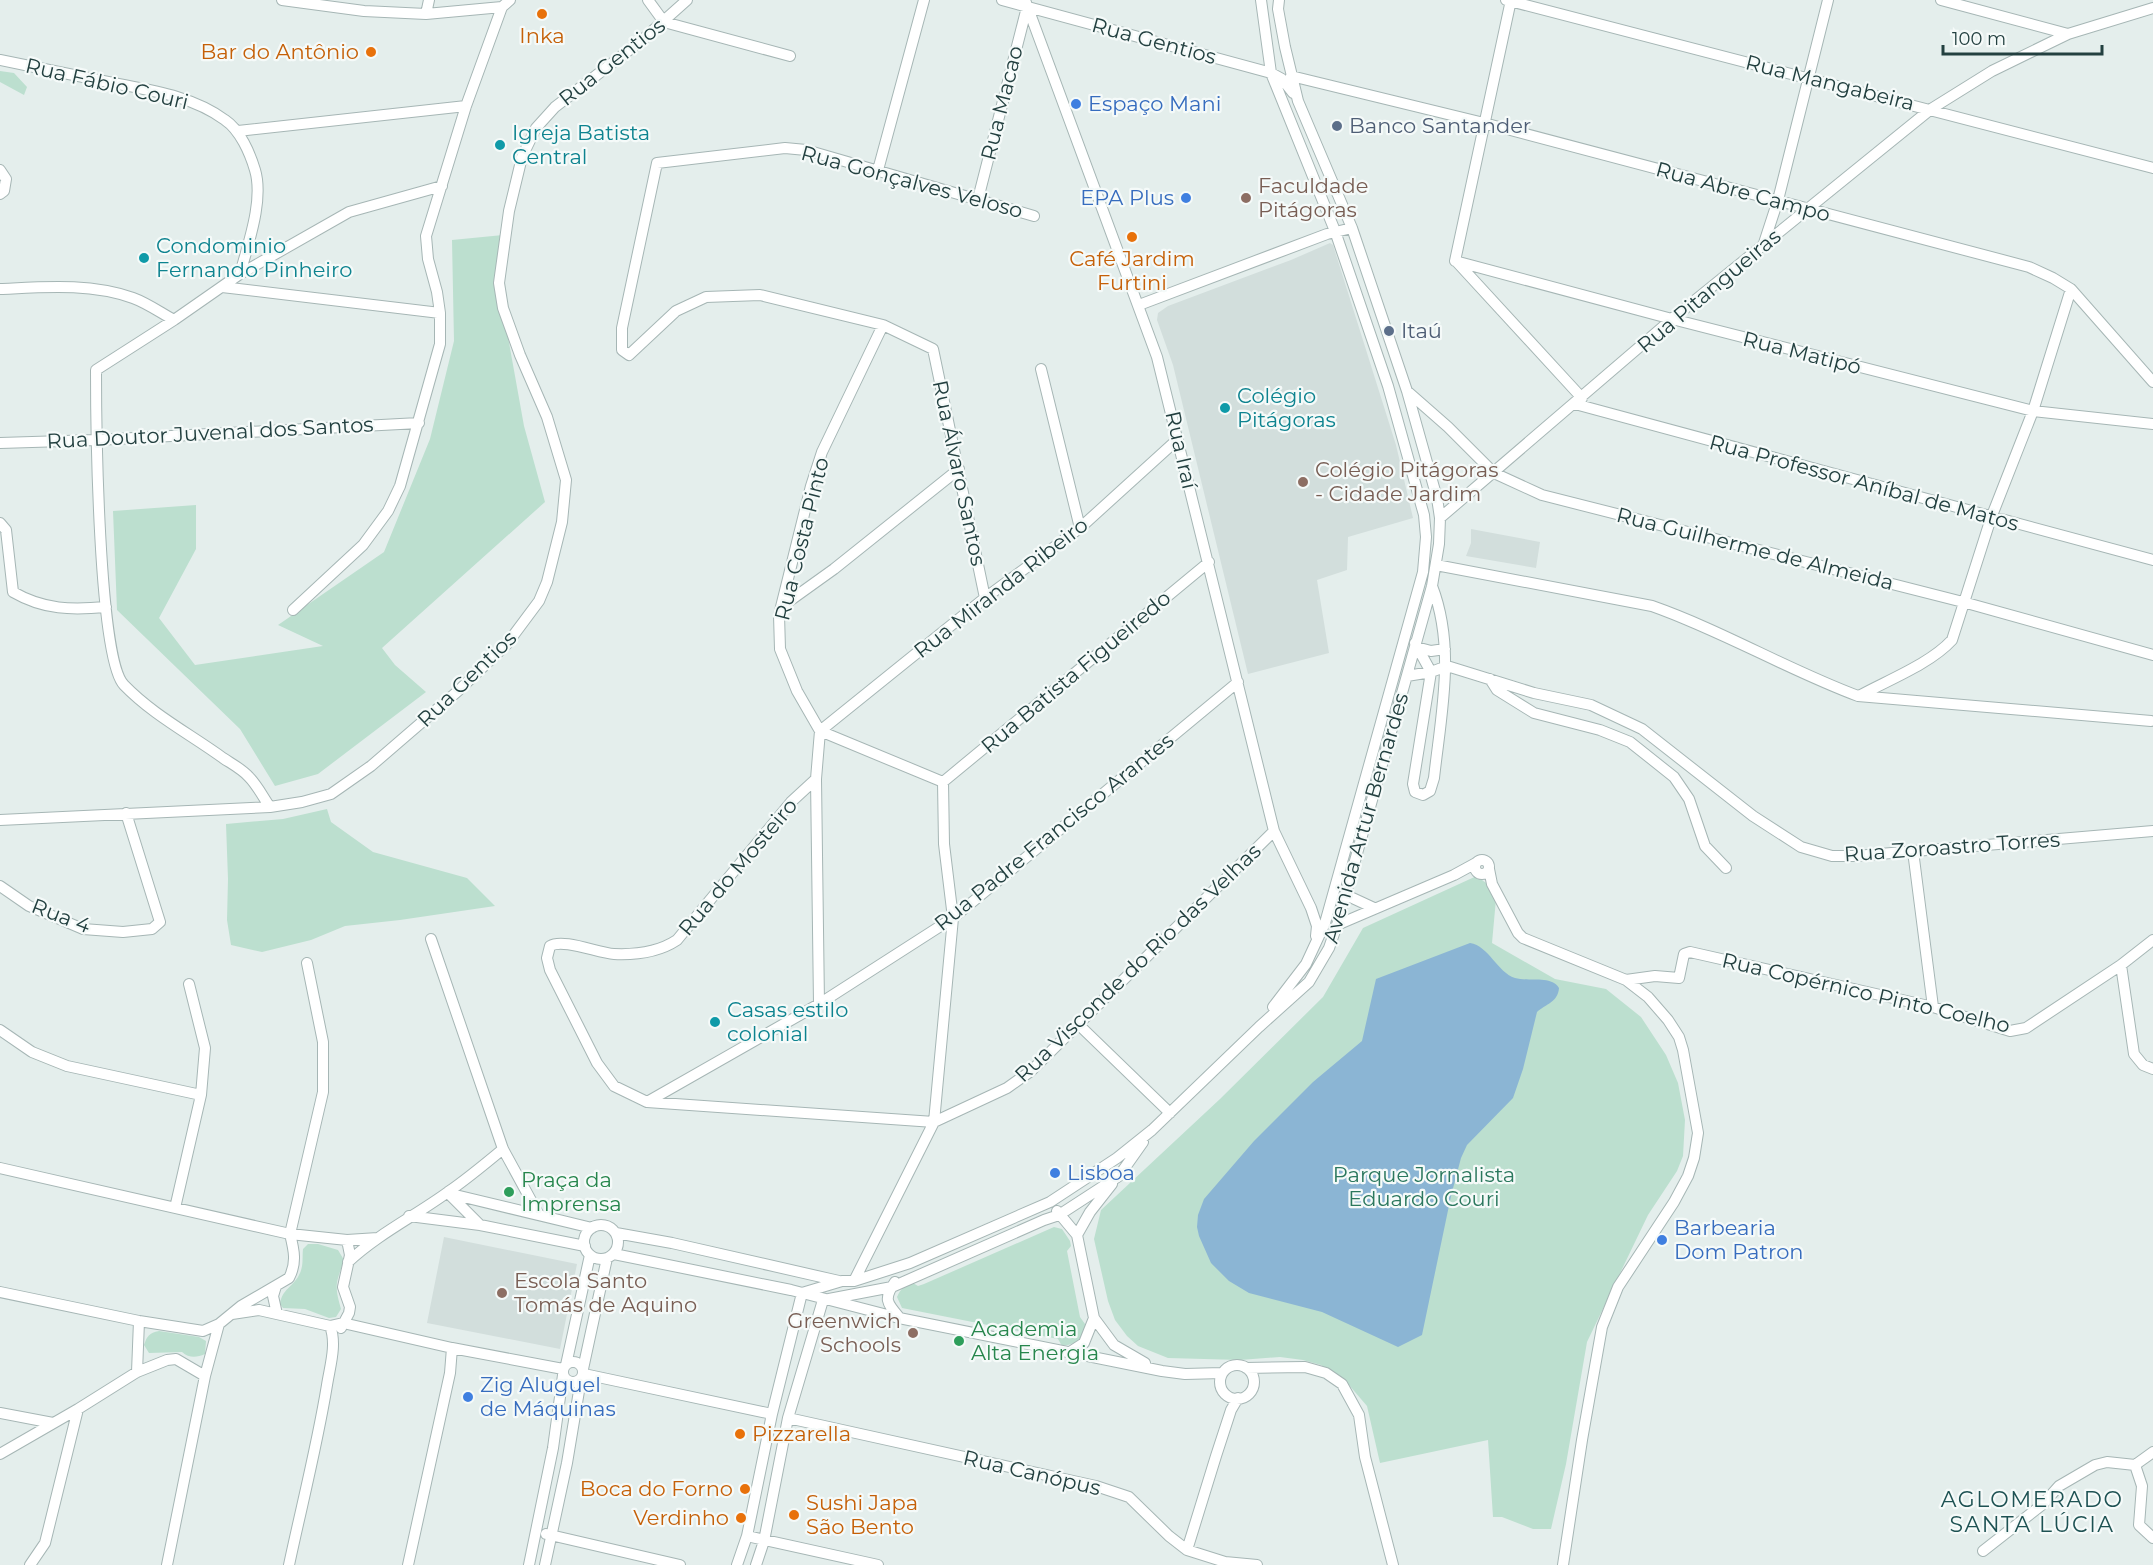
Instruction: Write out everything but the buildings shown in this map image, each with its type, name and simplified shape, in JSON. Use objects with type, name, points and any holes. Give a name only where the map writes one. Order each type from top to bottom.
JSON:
[{"type":"street","points":[[282,0],[364,11],[426,14],[506,4],[466,106],[426,236],[428,259],[440,313],[440,345],[400,486],[388,511],[363,545],[293,610]]},
{"type":"street","points":[[426,14],[429,0]]},
{"type":"street","points":[[648,0],[664,22],[790,56]]},
{"type":"street","name":"Rua Gentios","points":[[0,820],[270,807],[331,794],[371,766],[458,691],[507,644],[539,601],[547,582],[562,522],[566,480],[547,417],[520,355],[503,308],[499,282],[509,211],[522,157],[536,128],[555,107],[664,22],[687,0]]},
{"type":"street","points":[[878,170],[924,0]]},
{"type":"street","name":"Rua Gentios","points":[[1002,0],[1026,3],[1271,73]]},
{"type":"street","name":"Avenida Artur Bernardes","points":[[1258,1027],[1306,964],[1315,949],[1325,923],[1423,572],[1426,537],[1424,515],[1388,386],[1335,231],[1271,73],[1261,0]]},
{"type":"street","points":[[1279,0],[1278,9],[1298,101]]},
{"type":"street","points":[[1509,0],[1455,261],[1579,401]]},
{"type":"street","name":"Rua Mangabeira","points":[[1509,0],[2153,168]]},
{"type":"street","points":[[1764,244],[1778,200],[1828,0]]},
{"type":"street","points":[[1941,0],[2068,34]]},
{"type":"street","name":"Rua Macao","points":[[978,199],[1026,3]]},
{"type":"street","name":"Rua Iraí","points":[[1026,3],[1157,357],[1274,831],[1311,908],[1317,926],[1315,949]]},
{"type":"street","name":"Rua Pitangueiras","points":[[1440,518],[1672,319],[1931,109],[1992,71],[2068,34],[2153,8]]},
{"type":"street","name":"Rua Fábio Couri","points":[[0,60],[150,90],[191,101],[226,120],[238,131],[256,171],[258,192],[253,225],[240,274]]},
{"type":"street","points":[[1271,73],[1288,84],[1298,101]]},
{"type":"street","name":"Rua Abre Campo","points":[[1291,76],[1484,123],[2029,267],[2053,278],[2071,290],[2153,382]]},
{"type":"street","name":"Avenida Artur Bernardes","points":[[802,1293],[842,1281],[854,1281],[910,1263],[1050,1202],[1117,1158],[1152,1130],[1258,1027],[1310,982],[1329,948],[1416,647],[1436,565],[1440,518],[1437,498],[1407,391],[1352,228],[1298,101]]},
{"type":"street","points":[[238,131],[466,106]]},
{"type":"street","name":"Rua Gonçalves Veloso","points":[[883,325],[760,295],[706,297],[676,311],[629,355],[622,350],[622,328],[657,163],[785,148],[806,150],[1034,216]]},
{"type":"street","points":[[0,194],[4,191],[3,175]]},
{"type":"street","points":[[270,807],[249,777],[145,705],[121,683],[110,648],[106,607],[96,440],[96,369],[174,320],[240,274],[349,212],[442,186]]},
{"type":"street","points":[[1139,305],[1335,231],[1352,228]]},
{"type":"street","name":"Rua Matipó","points":[[1455,261],[2032,411],[2153,424]]},
{"type":"street","points":[[0,289],[86,287],[110,291],[136,299],[174,320]]},
{"type":"street","points":[[222,287],[440,313]]},
{"type":"street","points":[[1858,696],[1944,649],[1952,640],[1991,518],[2032,411],[2071,290]]},
{"type":"street","name":"Rua Álvaro Santos","points":[[883,325],[933,349],[985,598]]},
{"type":"street","name":"Rua Costa Pinto","points":[[820,731],[796,691],[780,649],[779,615],[811,486],[822,452],[883,325]]},
{"type":"street","points":[[1041,369],[1080,528]]},
{"type":"street","name":"Rua Guilherme de Almeida","points":[[1388,386],[1407,391],[1494,473],[1542,495],[1963,602],[2153,655]]},
{"type":"street","name":"Rua Professor Aníbal de Matos","points":[[1579,401],[1991,518],[2153,560]]},
{"type":"street","name":"Rua Doutor Juvenal dos Santos","points":[[0,443],[419,423]]},
{"type":"street","name":"Rua Miranda Ribeiro","points":[[820,731],[985,598],[1080,528],[1178,439]]},
{"type":"street","points":[[781,607],[834,569],[959,469]]},
{"type":"street","points":[[0,524],[6,530],[13,592],[37,604],[72,610],[106,607]]},
{"type":"street","name":"Rua Batista Figueiredo","points":[[943,782],[1209,562]]},
{"type":"street","points":[[1436,565],[1652,606],[1687,618],[1826,684],[1858,696],[2151,721]]},
{"type":"street","points":[[1410,619],[1416,647],[1431,672],[1414,778],[1415,792],[1423,795],[1430,791],[1434,778],[1447,666],[1437,601],[1431,586]]},
{"type":"street","points":[[1416,647],[1431,651],[1445,649]]},
{"type":"street","points":[[1407,676],[1431,672],[1447,666]]},
{"type":"street","name":"Rua Zoroastro Torres","points":[[1447,666],[1534,693],[1591,705],[1642,729],[1753,816],[1801,847],[1832,856],[2153,831]]},
{"type":"street","points":[[1490,679],[1497,690],[1534,713],[1600,730],[1630,742],[1674,777],[1689,799],[1705,846],[1726,868]]},
{"type":"street","name":"Rua Padre Francisco Arantes","points":[[647,1102],[819,1004],[953,918],[1238,682]]},
{"type":"street","points":[[819,1004],[816,778],[820,731],[943,782],[944,844],[953,918],[934,1122],[854,1281]]},
{"type":"street","name":"Rua do Mosteiro","points":[[647,1102],[614,1086],[597,1063],[550,970],[547,958],[550,946],[555,943],[564,944],[612,954],[634,954],[663,949],[677,940],[791,802],[816,778]]},
{"type":"street","points":[[1414,778],[1434,778]]},
{"type":"street","name":"Rua 4","points":[[0,886],[29,906],[83,929],[123,932],[152,929],[159,922],[126,813]]},
{"type":"street","name":"Rua Visconde do Rio das Velhas","points":[[934,1122],[1007,1088],[1032,1071],[1274,831]]},
{"type":"street","points":[[1913,850],[1933,1007]]},
{"type":"street","points":[[1337,925],[1454,875],[1481,870],[1492,884],[1518,933],[1523,938],[1626,980],[1648,997],[1679,1037],[1698,1133],[1694,1158],[1688,1176],[1674,1202],[1627,1272],[1602,1327],[1562,1562]]},
{"type":"street","points":[[1346,895],[1374,908]]},
{"type":"street","points":[[1329,948],[1325,923],[1311,908],[1331,902]]},
{"type":"street","points":[[430,939],[503,1149],[539,1215]]},
{"type":"street","name":"Rua Copérnico Pinto Coelho","points":[[1626,980],[1654,976],[1680,978],[1684,954],[1690,952],[1933,1007],[2010,1031],[2026,1028],[2121,965],[2153,940]]},
{"type":"street","points":[[0,1292],[139,1321],[203,1330],[219,1324],[241,1306],[290,1278],[294,1270],[294,1250],[290,1234],[323,1092],[323,1042],[307,963]]},
{"type":"street","points":[[2121,965],[2134,1054],[2143,1065],[2153,1069]]},
{"type":"street","points":[[175,1208],[201,1095],[205,1048],[189,984]]},
{"type":"street","points":[[1079,1025],[1170,1113]]},
{"type":"street","points":[[0,1030],[32,1052],[68,1066],[201,1095]]},
{"type":"street","points":[[647,1102],[934,1122]]},
{"type":"street","name":"Avenida Artur Bernardes","points":[[823,1300],[892,1287],[1059,1215],[1119,1176],[1152,1130]]},
{"type":"street","points":[[348,1262],[378,1238],[447,1193],[503,1149]]},
{"type":"street","points":[[0,1168],[290,1234],[346,1240],[378,1238]]},
{"type":"street","points":[[1077,1235],[1090,1212],[1119,1176]]},
{"type":"street","points":[[447,1193],[592,1228],[603,1225],[616,1233],[672,1243],[842,1281]]},
{"type":"street","points":[[447,1193],[480,1225]]},
{"type":"street","points":[[1050,1202],[1077,1235],[1094,1318],[1114,1345],[1162,1371]]},
{"type":"street","points":[[410,1216],[480,1225],[588,1250],[602,1259],[611,1256],[802,1293],[899,1318],[1162,1371],[1185,1374],[1222,1373]]},
{"type":"street","points":[[530,1565],[553,1448],[564,1370],[588,1250],[586,1236],[592,1228]]},
{"type":"street","points":[[545,1565],[583,1374],[611,1256],[618,1243],[616,1233]]},
{"type":"street","points":[[294,1250],[308,1236]]},
{"type":"street","points":[[332,1353],[343,1323],[350,1314],[343,1287],[350,1255],[346,1240]]},
{"type":"street","points":[[899,1318],[888,1305],[887,1298],[892,1287],[910,1263]]},
{"type":"street","points":[[276,1286],[273,1296],[277,1314]]},
{"type":"street","points":[[736,1565],[747,1536],[772,1414],[802,1293]]},
{"type":"street","points":[[756,1565],[764,1540],[788,1418],[823,1300]]},
{"type":"street","points":[[232,1314],[259,1310],[330,1326],[343,1323],[564,1370],[571,1382],[583,1374],[772,1414]]},
{"type":"street","points":[[1070,1352],[1084,1343],[1094,1318]]},
{"type":"street","points":[[136,1372],[139,1321]]},
{"type":"street","points":[[167,1565],[205,1376],[219,1324]]},
{"type":"street","points":[[289,1565],[318,1443],[332,1353],[333,1334],[330,1326]]},
{"type":"street","points":[[408,1565],[450,1373],[452,1348]]},
{"type":"street","points":[[0,1454],[136,1372],[167,1360],[176,1359],[205,1376]]},
{"type":"street","points":[[564,1370],[570,1362],[576,1362],[583,1374]]},
{"type":"street","points":[[1249,1372],[1253,1386],[1251,1391],[1234,1398],[1225,1394],[1220,1385],[1222,1373],[1236,1365],[1249,1372],[1305,1367],[1334,1378],[1342,1384],[1359,1415],[1365,1457],[1393,1565]]},
{"type":"street","points":[[1185,1374],[1220,1385]]},
{"type":"street","points":[[1187,1550],[1234,1398]]},
{"type":"street","points":[[30,1565],[45,1543],[78,1409]]},
{"type":"street","points":[[0,1413],[53,1423]]},
{"type":"street","name":"Rua Canópus","points":[[788,1418],[1095,1486],[1129,1497],[1169,1536],[1187,1550],[1225,1562],[1257,1565]]},
{"type":"street","points":[[1983,1551],[2043,1504],[2059,1486],[2095,1465],[2107,1462],[2135,1465],[2153,1452]]},
{"type":"street","points":[[2135,1465],[2142,1486],[2139,1525],[2153,1538]]},
{"type":"street","points":[[537,1532],[680,1565]]},
{"type":"street","points":[[747,1536],[876,1565]]},
{"type":"shaded area","name":"Colégio Pitágoras - Cidade Jardim","points":[[1330,243],[1333,245],[1396,445],[1413,518],[1348,537],[1347,570],[1317,580],[1329,653],[1248,674],[1173,365],[1157,320],[1158,313],[1168,306]]},
{"type":"shaded area","points":[[1471,529],[1540,542],[1536,568],[1466,556],[1471,543]]},
{"type":"shaded area","name":"Escola Santo Tomás de Aquino","points":[[444,1237],[577,1264],[560,1349],[427,1323]]},
{"type":"green space","points":[[0,71],[14,73],[27,87],[24,95],[0,82]]},
{"type":"green space","points":[[503,235],[499,287],[524,426],[545,502],[382,648],[395,665],[426,692],[318,774],[275,786],[240,729],[117,610],[113,511],[196,505],[196,549],[159,618],[195,665],[323,646],[278,625],[384,552],[430,439],[454,341],[452,240]]},
{"type":"green space","points":[[327,809],[331,822],[373,852],[467,878],[495,906],[345,926],[311,940],[262,952],[231,945],[227,920],[226,824],[283,819]]},
{"type":"green space","name":"Parque Jornalista Eduardo Couri","points":[[1481,874],[1482,880],[1493,888],[1496,899],[1492,943],[1555,979],[1606,989],[1641,1017],[1666,1055],[1678,1083],[1685,1120],[1683,1156],[1677,1171],[1648,1215],[1587,1342],[1566,1464],[1551,1529],[1533,1529],[1502,1517],[1493,1517],[1488,1440],[1380,1463],[1367,1406],[1343,1378],[1321,1365],[1280,1357],[1240,1360],[1168,1358],[1138,1346],[1115,1320],[1108,1301],[1094,1239],[1101,1210],[1220,1099],[1323,997],[1363,928]]},
{"type":"green space","points":[[1054,1227],[1062,1229],[1071,1246],[1067,1251],[1080,1317],[1085,1324],[1081,1337],[1075,1342],[1062,1346],[1058,1339],[902,1308],[897,1297],[905,1286],[913,1283],[918,1286],[924,1284]]},
{"type":"green space","points":[[308,1244],[318,1244],[338,1250],[344,1260],[337,1284],[341,1309],[336,1317],[329,1318],[305,1309],[283,1308],[280,1304],[285,1291],[301,1272],[303,1249]]},
{"type":"green space","points":[[159,1331],[199,1337],[206,1341],[205,1354],[193,1357],[182,1352],[149,1353],[144,1345],[146,1339]]},
{"type":"water","points":[[1470,943],[1483,949],[1509,975],[1520,979],[1551,982],[1559,988],[1554,1000],[1537,1012],[1523,1069],[1513,1098],[1467,1145],[1461,1158],[1422,1335],[1398,1347],[1322,1312],[1249,1293],[1229,1281],[1211,1263],[1199,1236],[1198,1215],[1204,1199],[1254,1141],[1313,1082],[1362,1041],[1376,979]]},
{"type":"place","name":"Inka","points":[[542,14]]},
{"type":"place","name":"Bar do Antônio","points":[[371,52]]},
{"type":"place","name":"Espaço Mani","points":[[1076,104]]},
{"type":"place","name":"Banco Santander","points":[[1337,126]]},
{"type":"place","name":"Igreja Batista Central","points":[[500,145]]},
{"type":"place","name":"EPA Plus","points":[[1186,198]]},
{"type":"place","name":"Faculdade Pitágoras","points":[[1246,198]]},
{"type":"place","name":"Café Jardim Furtini","points":[[1132,237]]},
{"type":"place","name":"Condominio Fernando Pinheiro","points":[[144,258]]},
{"type":"place","name":"Itaú","points":[[1389,331]]},
{"type":"place","name":"Colégio Pitágoras","points":[[1225,408]]},
{"type":"place","name":"Colégio Pitágoras - Cidade Jardim","points":[[1303,482]]},
{"type":"place","name":"Casas estilo colonial","points":[[715,1022]]},
{"type":"place","name":"Lisboa","points":[[1055,1173]]},
{"type":"place","name":"Praça da Imprensa","points":[[509,1192]]},
{"type":"place","name":"Barbearia Dom Patron","points":[[1662,1240]]},
{"type":"place","name":"Escola Santo Tomás de Aquino","points":[[502,1293]]},
{"type":"place","name":"Greenwich Schools","points":[[913,1333]]},
{"type":"place","name":"Academia Alta Energia","points":[[959,1341]]},
{"type":"place","name":"Zig Aluguel de Máquinas","points":[[468,1397]]},
{"type":"place","name":"Pizzarella","points":[[740,1434]]},
{"type":"place","name":"Boca do Forno","points":[[745,1489]]},
{"type":"place","name":"Sushi Japa São Bento","points":[[794,1515]]},
{"type":"place","name":"Verdinho","points":[[741,1518]]},
{"type":"district","name":"AGLOMERADO SANTA LÚCIA","points":[[2032,1512]]}]
